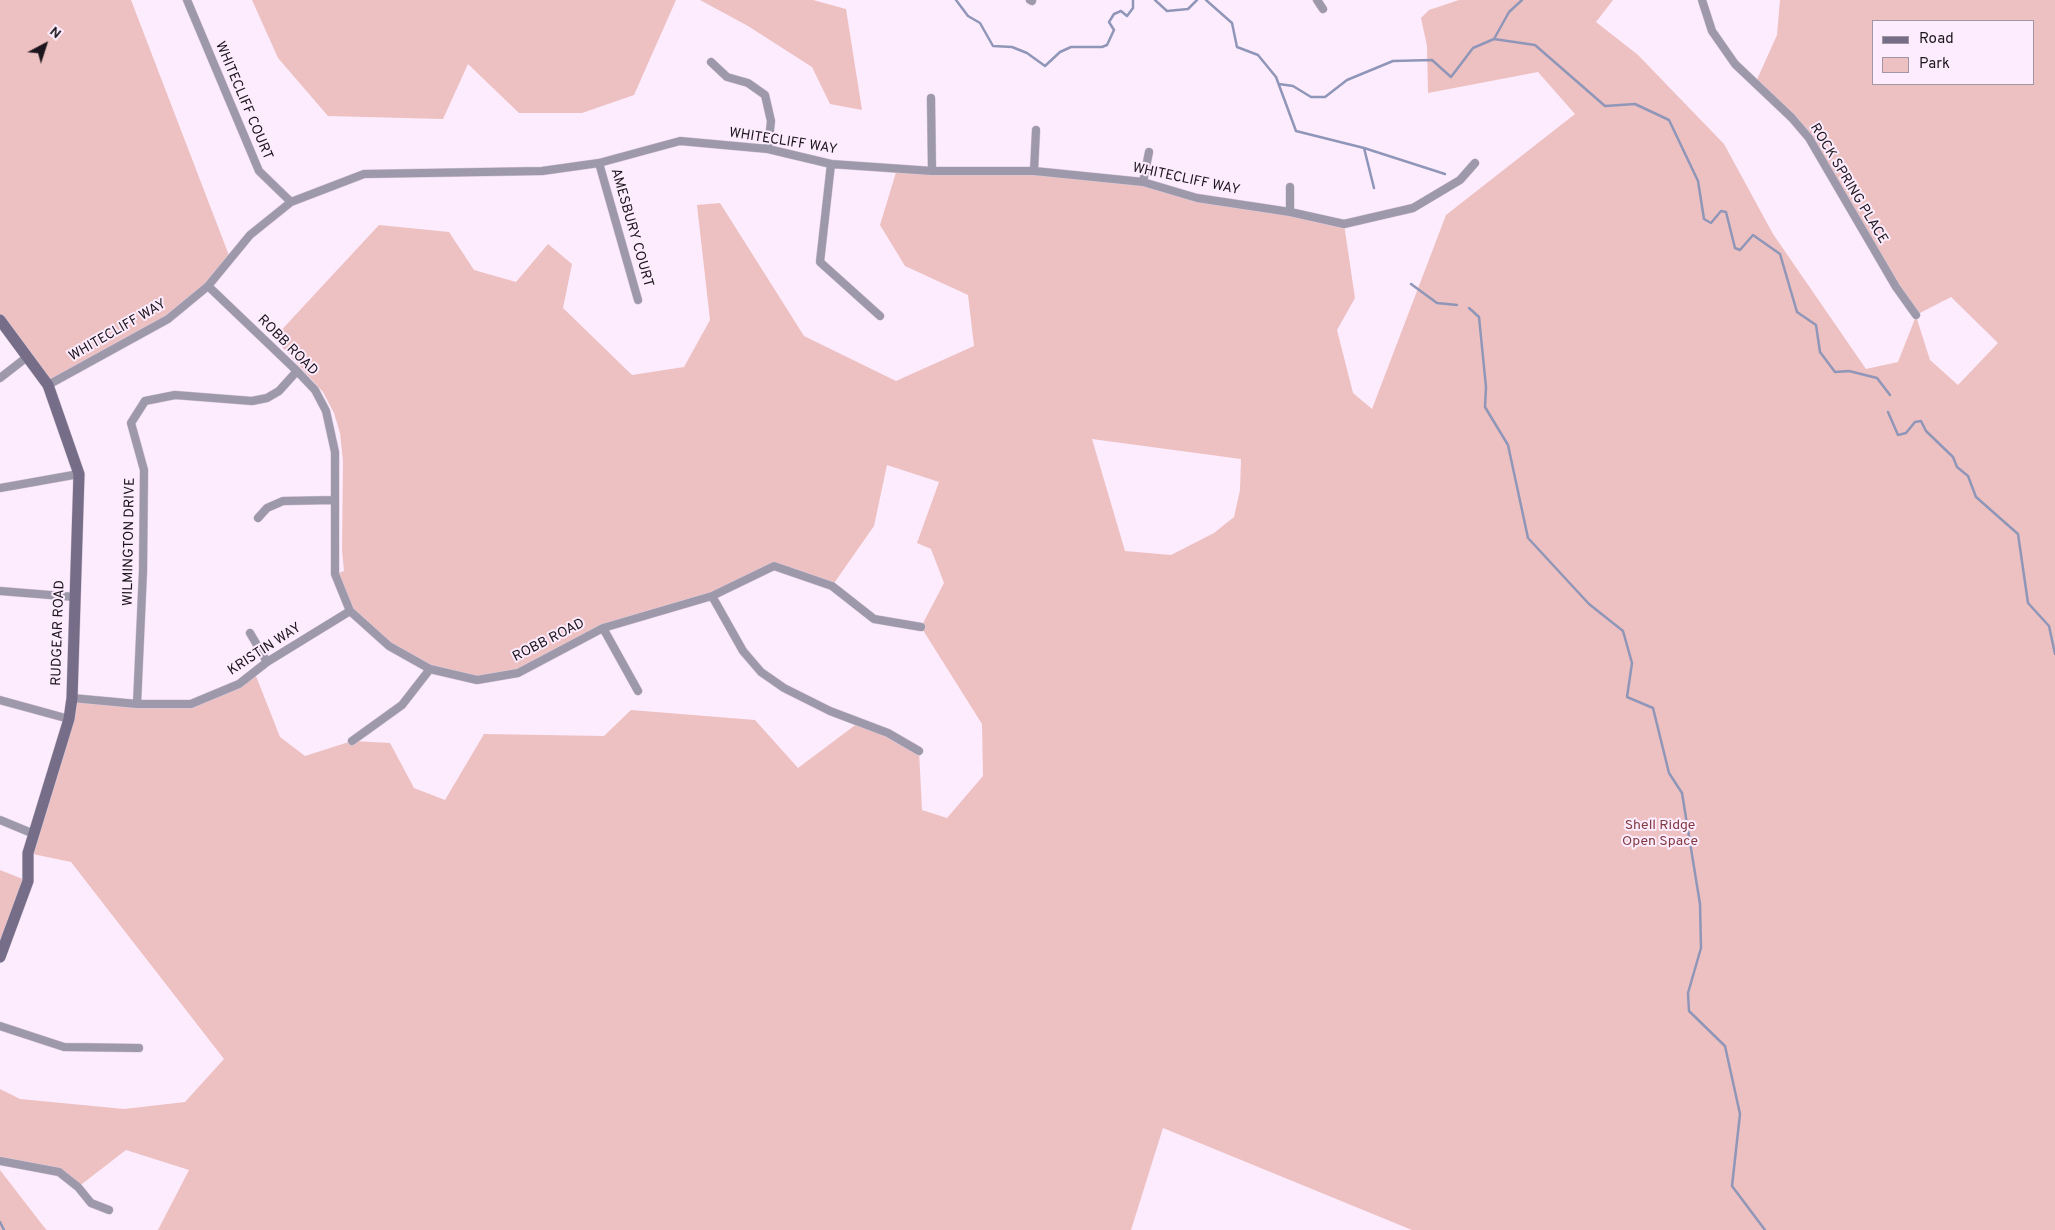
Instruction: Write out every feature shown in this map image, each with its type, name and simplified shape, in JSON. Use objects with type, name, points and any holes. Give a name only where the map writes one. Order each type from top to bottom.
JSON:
[{"type":"street","name":"WHITECLIFF COURT","points":[[187,0],[259,171],[291,202]]},
{"type":"street","points":[[1317,0],[1323,9]]},
{"type":"street","name":"ROCK SPRING PLACE","points":[[1702,0],[1712,31],[1735,64],[1792,118],[1809,138],[1896,287],[1916,314]]},
{"type":"street","points":[[711,62],[727,77],[748,83],[765,95],[771,121],[768,149]]},
{"type":"street","points":[[932,98],[932,171]]},
{"type":"street","points":[[1034,171],[1036,130]]},
{"type":"street","name":"WHITECLIFF WAY","points":[[48,385],[168,318],[208,286],[250,235],[291,202],[364,174],[542,171],[599,163],[680,141],[768,149],[831,164],[932,171],[1034,171],[1143,182],[1197,198],[1290,212],[1344,224],[1413,208],[1460,180],[1475,163]]},
{"type":"street","points":[[1143,182],[1149,152]]},
{"type":"street","name":"AMESBURY COURT","points":[[599,163],[638,300]]},
{"type":"street","points":[[831,164],[820,262],[880,316]]},
{"type":"street","points":[[1290,187],[1290,212]]},
{"type":"street","name":"ROBB ROAD","points":[[208,286],[298,371],[314,390],[326,411],[332,429],[335,452],[335,574],[350,611],[389,646],[430,668],[477,680],[518,673],[603,628],[712,596],[774,566],[832,586],[874,619],[921,627]]},
{"type":"street","name":"RUDGEAR ROAD","points":[[0,320],[48,385],[79,474],[72,698],[69,720],[28,854],[28,881],[0,957]]},
{"type":"street","points":[[0,378],[27,357]]},
{"type":"street","name":"WILMINGTON DRIVE","points":[[137,704],[143,571],[144,470],[132,424],[144,401],[174,395],[252,402],[267,398],[279,391],[298,371]]},
{"type":"street","points":[[0,488],[79,474]]},
{"type":"street","points":[[258,518],[267,508],[283,501],[335,500]]},
{"type":"street","points":[[0,591],[75,597]]},
{"type":"street","points":[[712,596],[743,651],[760,672],[784,688],[830,711],[888,733],[919,751]]},
{"type":"street","name":"KRISTIN WAY","points":[[72,698],[137,704],[191,704],[238,684],[267,662],[350,611]]},
{"type":"street","points":[[603,628],[638,691]]},
{"type":"street","points":[[250,633],[267,662]]},
{"type":"street","points":[[352,741],[402,705],[430,668]]},
{"type":"street","points":[[0,700],[69,720]]},
{"type":"street","points":[[0,820],[34,834]]},
{"type":"street","points":[[0,1026],[64,1047],[139,1048]]},
{"type":"street","points":[[0,1161],[58,1172],[78,1187],[91,1203],[109,1210]]},
{"type":"green space","points":[[0,0],[131,0],[230,258],[208,286],[168,319],[48,385],[0,320]]},
{"type":"green space","points":[[252,0],[676,0],[634,95],[582,113],[519,113],[468,64],[443,119],[328,116],[278,58]]},
{"type":"green space","points":[[700,0],[813,0],[846,9],[862,110],[830,104],[812,67],[748,26]]},
{"type":"green space","name":"Shell Ridge Open Space","points":[[1459,0],[1613,0],[1596,22],[1638,55],[1724,144],[1773,234],[1866,369],[1898,362],[1916,316],[1930,360],[1958,385],[1998,343],[1951,297],[1916,315],[1809,138],[1755,84],[1777,35],[1780,0],[2055,0],[2055,1230],[1412,1230],[1163,1128],[1131,1230],[158,1230],[189,1170],[126,1150],[78,1187],[58,1172],[0,1161],[0,1089],[20,1099],[124,1109],[185,1102],[224,1059],[71,862],[28,853],[72,698],[191,704],[239,684],[254,671],[280,737],[305,756],[352,741],[390,743],[414,788],[445,800],[484,734],[604,736],[631,710],[755,720],[798,768],[858,723],[919,751],[922,810],[947,818],[983,776],[982,724],[921,627],[944,583],[931,549],[917,543],[939,482],[887,465],[874,526],[832,586],[774,566],[712,596],[603,628],[518,673],[477,680],[430,669],[389,646],[350,611],[335,574],[344,571],[342,550],[343,461],[340,433],[334,413],[323,392],[274,338],[379,225],[449,232],[474,270],[516,282],[548,244],[572,264],[563,308],[632,375],[684,367],[710,320],[697,205],[720,203],[804,336],[896,381],[974,346],[968,295],[905,266],[880,225],[897,169],[1034,171],[1143,182],[1197,198],[1344,224],[1355,298],[1337,330],[1353,393],[1372,409],[1446,215],[1575,114],[1538,72],[1428,93],[1427,46],[1421,18],[1429,10]],"holes":[[[1092,439],[1241,459],[1240,490],[1234,517],[1214,533],[1171,555],[1125,551]]]},
{"type":"green space","points":[[0,870],[28,881],[0,957]]},
{"type":"green space","points":[[0,1170],[44,1227],[47,1230],[0,1230]]},
{"type":"waterway","points":[[956,0],[968,16],[980,23],[993,46],[1012,47],[1027,53],[1045,66],[1060,52],[1071,47],[1102,47],[1107,45],[1114,30],[1109,22],[1114,14],[1121,11],[1127,16],[1133,8],[1133,0]]},
{"type":"waterway","points":[[1155,0],[1167,11],[1188,9],[1197,0]]},
{"type":"waterway","points":[[1206,0],[1232,23],[1237,47],[1258,55],[1276,77],[1296,131],[1364,148],[1445,174]]},
{"type":"waterway","points":[[1279,84],[1293,86],[1311,97],[1325,97],[1347,80],[1393,61],[1432,60],[1451,77],[1473,48],[1494,39],[1509,12],[1522,0]]},
{"type":"waterway","points":[[1494,39],[1535,45],[1605,106],[1635,104],[1669,120],[1698,181],[1704,219],[1711,223],[1721,211],[1726,212],[1735,248],[1740,250],[1753,235],[1780,254],[1797,312],[1816,325],[1820,352],[1835,372],[1849,371],[1877,378],[1890,395]]},
{"type":"waterway","points":[[1364,148],[1374,188]]},
{"type":"waterway","points":[[1411,284],[1437,303],[1457,305]]},
{"type":"waterway","points":[[1469,308],[1479,317],[1486,387],[1485,407],[1508,445],[1528,538],[1589,604],[1623,631],[1632,663],[1627,697],[1653,708],[1669,773],[1682,793],[1700,904],[1701,948],[1688,993],[1689,1011],[1725,1046],[1740,1114],[1732,1186],[1765,1230]]},
{"type":"waterway","points":[[1888,412],[1898,435],[1906,433],[1915,422],[1921,421],[1926,431],[1953,457],[1957,467],[1968,476],[1976,497],[2018,534],[2028,603],[2049,626],[2055,654]]},
{"type":"waterway","points":[[0,1222],[4,1230]]}]
